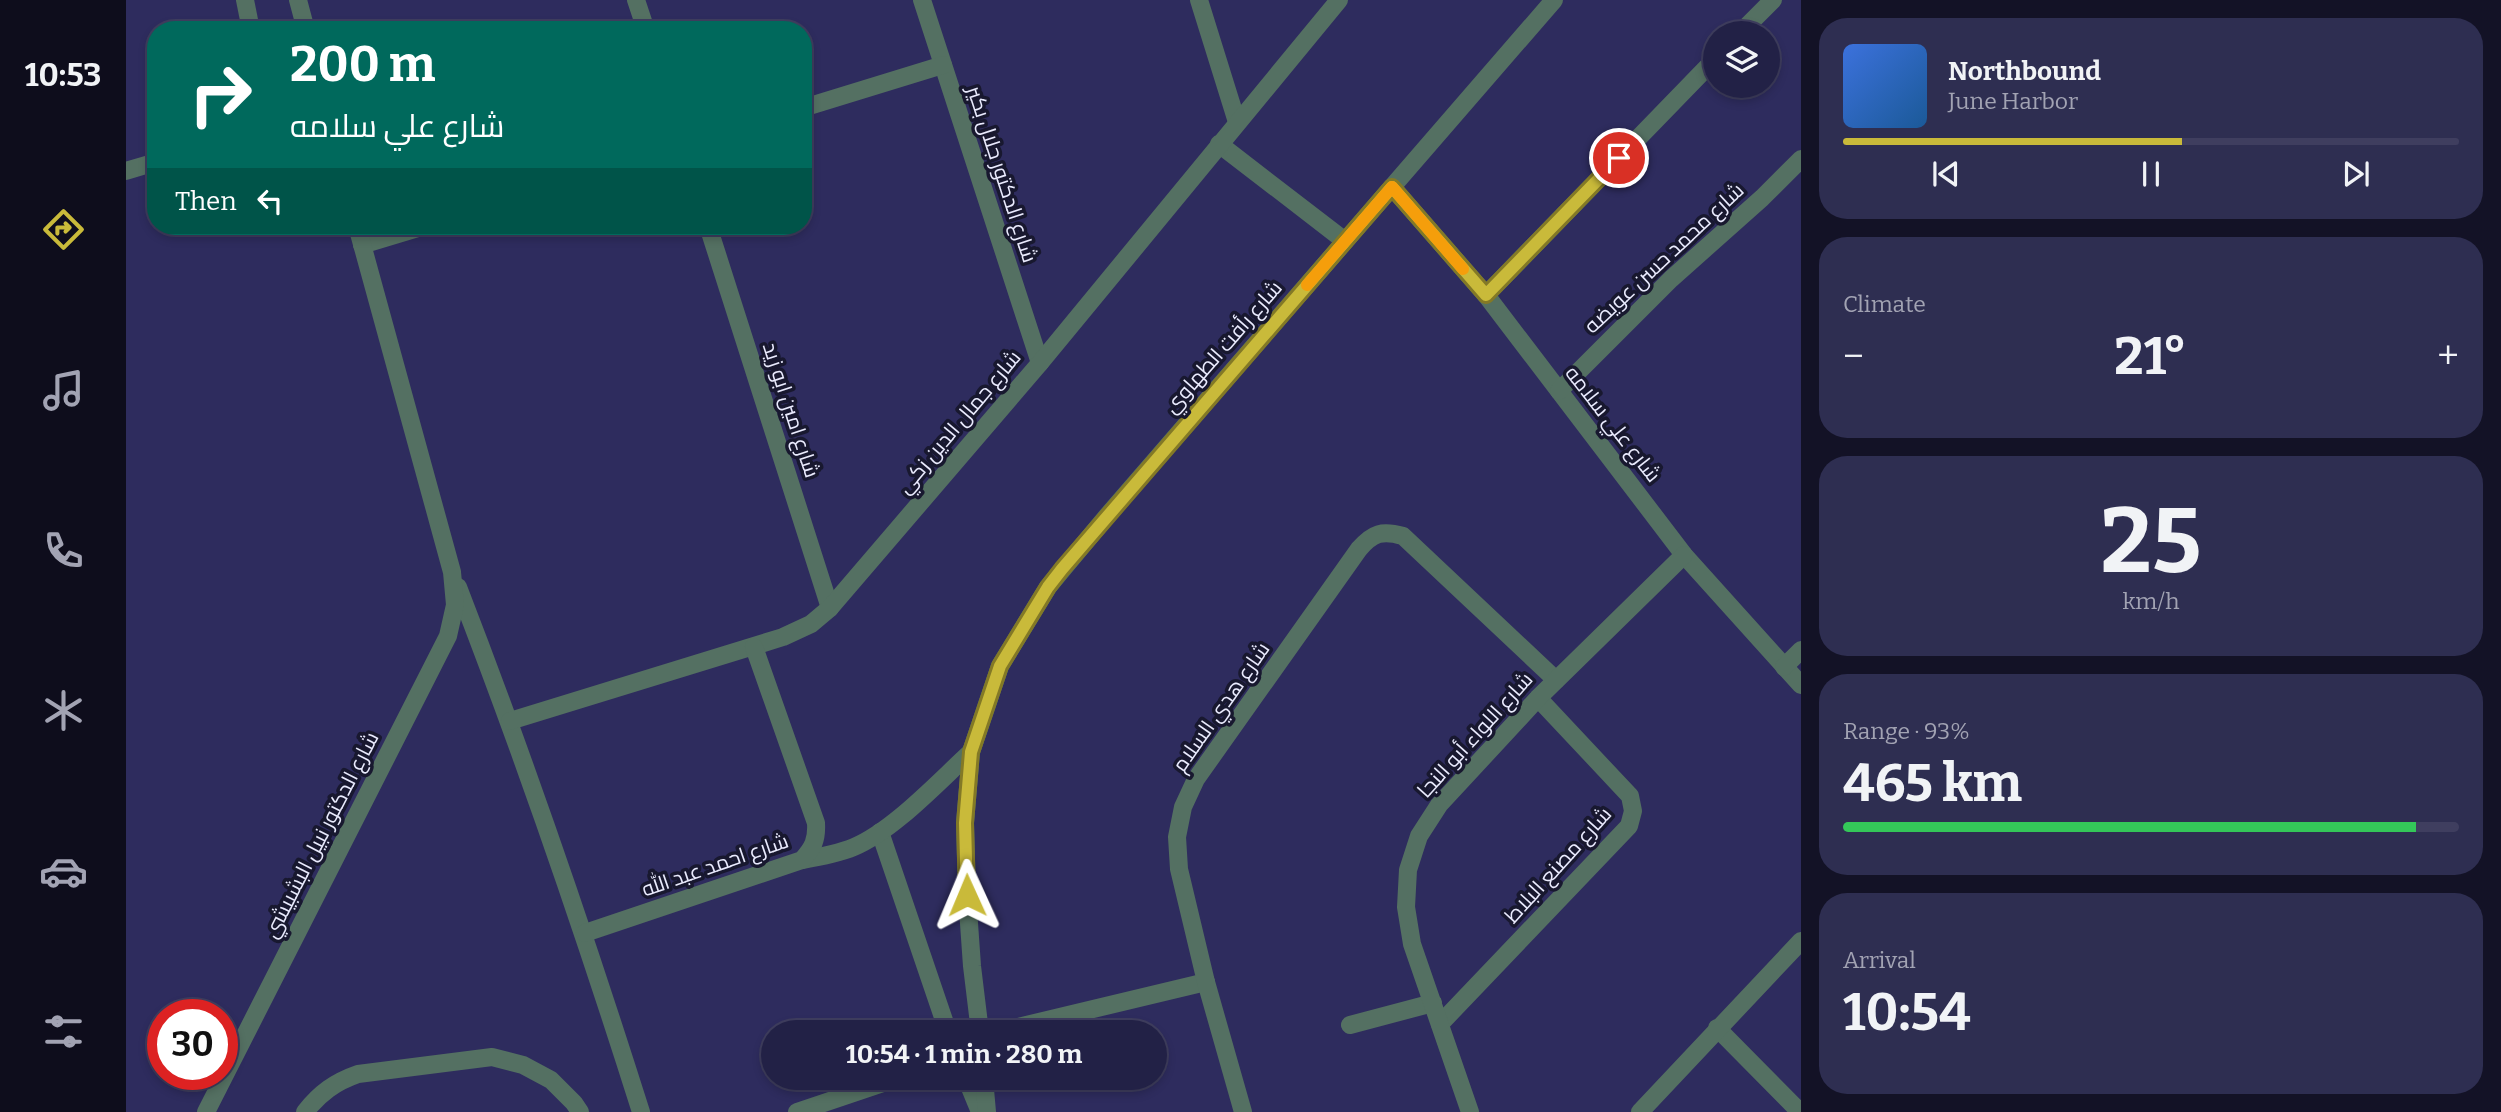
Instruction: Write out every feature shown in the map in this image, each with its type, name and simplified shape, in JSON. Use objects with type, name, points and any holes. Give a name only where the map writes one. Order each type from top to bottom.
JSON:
[{"type":"street","points":[[245,0],[249,21]]},
{"type":"street","points":[[298,0],[304,21]]},
{"type":"street","points":[[636,0],[643,21]]},
{"type":"street","name":"شارع الدكتور جلال بكير","points":[[922,0],[1040,363]]},
{"type":"street","points":[[1199,0],[1237,122]]},
{"type":"street","name":"شارع جمال الدين زكي","points":[[510,721],[783,638],[811,624],[830,608],[1040,363],[1339,0]]},
{"type":"street","name":"شارع رأفت الطهاوي","points":[[979,1020],[967,895],[965,823],[971,752],[1000,666],[1048,587],[1107,516],[1554,0]]},
{"type":"street","points":[[1752,21],[1773,0]]},
{"type":"street","points":[[812,105],[943,65]]},
{"type":"street","points":[[1486,295],[1703,71]]},
{"type":"street","points":[[1219,144],[1345,241]]},
{"type":"street","name":"شارع محمد حسن عويضه","points":[[1559,391],[1671,279],[1762,198],[1801,159]]},
{"type":"street","points":[[126,171],[147,165]]},
{"type":"street","name":"شارع علي سلامه","points":[[1392,187],[1486,295],[1685,555],[1801,685]]},
{"type":"street","name":"شارع الدكتور نبيل البشبيشي","points":[[359,235],[452,572],[510,721],[585,933],[641,1112]]},
{"type":"street","points":[[362,245],[395,235]]},
{"type":"street","name":"شارع امين ابو زيد","points":[[711,235],[830,608]]},
{"type":"street","name":"شارع هدي السلام","points":[[1243,1112],[1206,982],[1179,869],[1177,837],[1183,807],[1196,779],[1359,549],[1370,537],[1386,531],[1403,536],[1556,680]]},
{"type":"street","name":"شارع اللواء أبو النجا","points":[[1470,1112],[1412,944],[1406,907],[1408,870],[1419,836],[1439,805],[1538,698],[1685,555]]},
{"type":"street","name":"شارع الدكتور نبيل البشبيشي","points":[[206,1112],[448,636],[455,605],[452,572]]},
{"type":"street","name":"شارع احمد عبد الله","points":[[585,933],[802,860],[812,850],[817,837],[816,823],[754,647]]},
{"type":"street","points":[[1784,667],[1801,650]]},
{"type":"street","name":"شارع مصنع البلاط","points":[[1440,1024],[1629,825],[1633,811],[1630,796],[1538,698]]},
{"type":"street","points":[[802,860],[830,856],[856,846],[880,832],[971,752]]},
{"type":"street","points":[[880,832],[944,1020]]},
{"type":"street","points":[[1640,1112],[1801,941]]},
{"type":"street","points":[[1047,1020],[1206,982]]},
{"type":"street","points":[[1350,1025],[1433,1003]]},
{"type":"street","points":[[1717,1028],[1800,1112]]},
{"type":"street","points":[[305,1112],[325,1090],[340,1080],[358,1074],[492,1057],[523,1065],[551,1080],[580,1112]]},
{"type":"street","points":[[797,1112],[862,1090]]},
{"type":"street","points":[[971,1090],[980,1112]]},
{"type":"street","points":[[985,1090],[987,1112]]},
{"type":"slow traffic","points":[[1307,285],[1392,187],[1463,269]]},
{"type":"route","points":[[967,895],[965,823],[971,752],[1000,666],[1048,587],[1062,569],[1392,187],[1486,295],[1619,158]]}]
